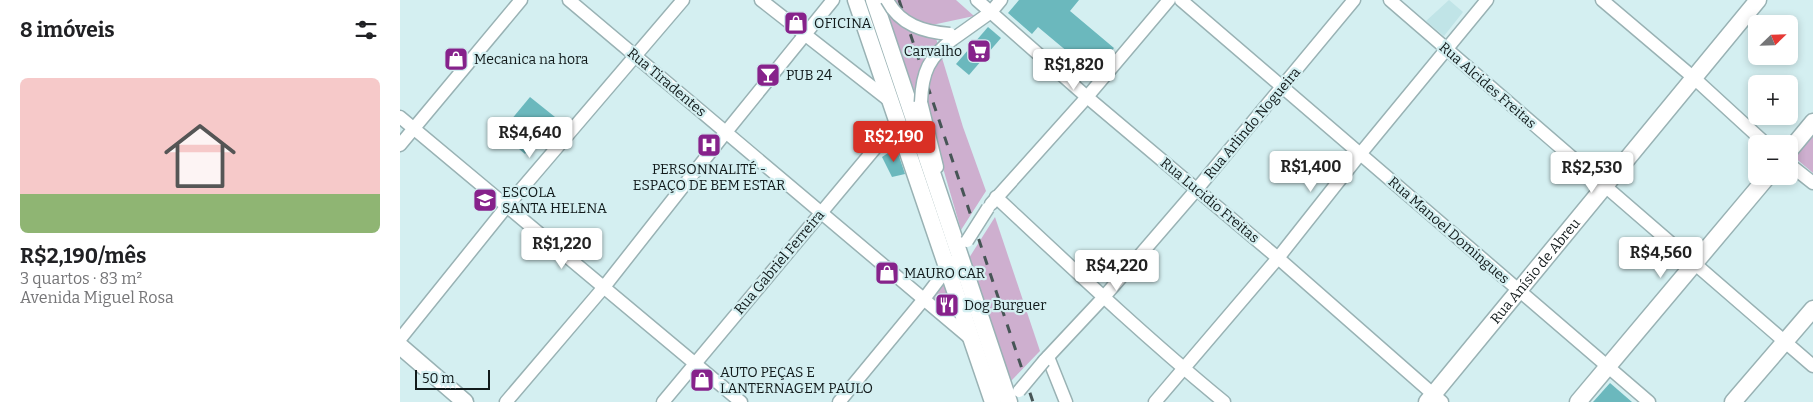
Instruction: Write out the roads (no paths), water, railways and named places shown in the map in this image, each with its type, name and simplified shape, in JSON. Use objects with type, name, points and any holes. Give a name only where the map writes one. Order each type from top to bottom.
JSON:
[{"type":"main road","points":[[856,0],[993,402]]},
{"type":"main road","points":[[874,0],[942,204],[963,247],[1012,398]]},
{"type":"main road","name":"Rua Anísio de Abreu","points":[[1434,400],[1604,187],[1758,0]]},
{"type":"main road","points":[[1798,140],[1811,125]]},
{"type":"main road","points":[[1578,402],[1761,185]]},
{"type":"main road","points":[[1734,402],[1813,309]]},
{"type":"main road","points":[[400,346],[465,402]]},
{"type":"street","points":[[400,145],[521,0]]},
{"type":"street","name":"Rua Tiradentes","points":[[569,0],[971,339]]},
{"type":"street","points":[[400,338],[507,206],[683,0]]},
{"type":"street","points":[[761,0],[890,101]]},
{"type":"street","points":[[506,402],[604,287],[833,0]]},
{"type":"street","points":[[886,0],[899,16],[914,27],[933,33],[955,35]]},
{"type":"street","name":"Rua Lucidio Freitas","points":[[977,0],[1087,97],[1278,258],[1434,400]]},
{"type":"street","points":[[942,204],[938,170],[921,102],[923,78],[936,54],[955,35],[991,12],[1001,0]]},
{"type":"street","points":[[839,402],[924,299],[963,247],[996,197],[1087,97],[1169,0]]},
{"type":"street","name":"Rua Manoel Domingues","points":[[1181,0],[1649,402]]},
{"type":"street","name":"Rua Arlindo Nogueira","points":[[1012,398],[1103,298],[1197,189],[1354,0]]},
{"type":"street","name":"Rua Alcides Freitas","points":[[1390,0],[1813,366]]},
{"type":"street","points":[[1155,402],[1182,368],[1278,258],[1446,48],[1487,0]]},
{"type":"street","points":[[1602,0],[1694,78],[1756,135]]},
{"type":"street","points":[[400,117],[741,402]]},
{"type":"street","name":"Rua Gabriel Ferreira","points":[[663,402],[897,122]]},
{"type":"street","points":[[1798,171],[1813,183]]},
{"type":"street","points":[[996,197],[1103,298],[1182,368],[1224,402]]},
{"type":"street","points":[[1046,359],[1066,402]]},
{"type":"railway","points":[[899,0],[1033,402]]},
{"type":"place","name":"OFICINA","points":[[796,23]]},
{"type":"place","name":"Carvalho","points":[[979,51]]},
{"type":"place","name":"Mecanica na hora","points":[[456,59]]},
{"type":"place","name":"PUB 24","points":[[768,75]]},
{"type":"place","name":"PERSONNALITÉ - ESPAÇO DE BEM ESTAR","points":[[709,145]]},
{"type":"place","name":"ESCOLA SANTA HELENA","points":[[485,200]]},
{"type":"place","name":"MAURO CAR","points":[[887,273]]},
{"type":"place","name":"Dog Burguer","points":[[947,305]]},
{"type":"place","name":"AUTO PEÇAS E LANTERNAGEM PAULO","points":[[702,380]]}]
